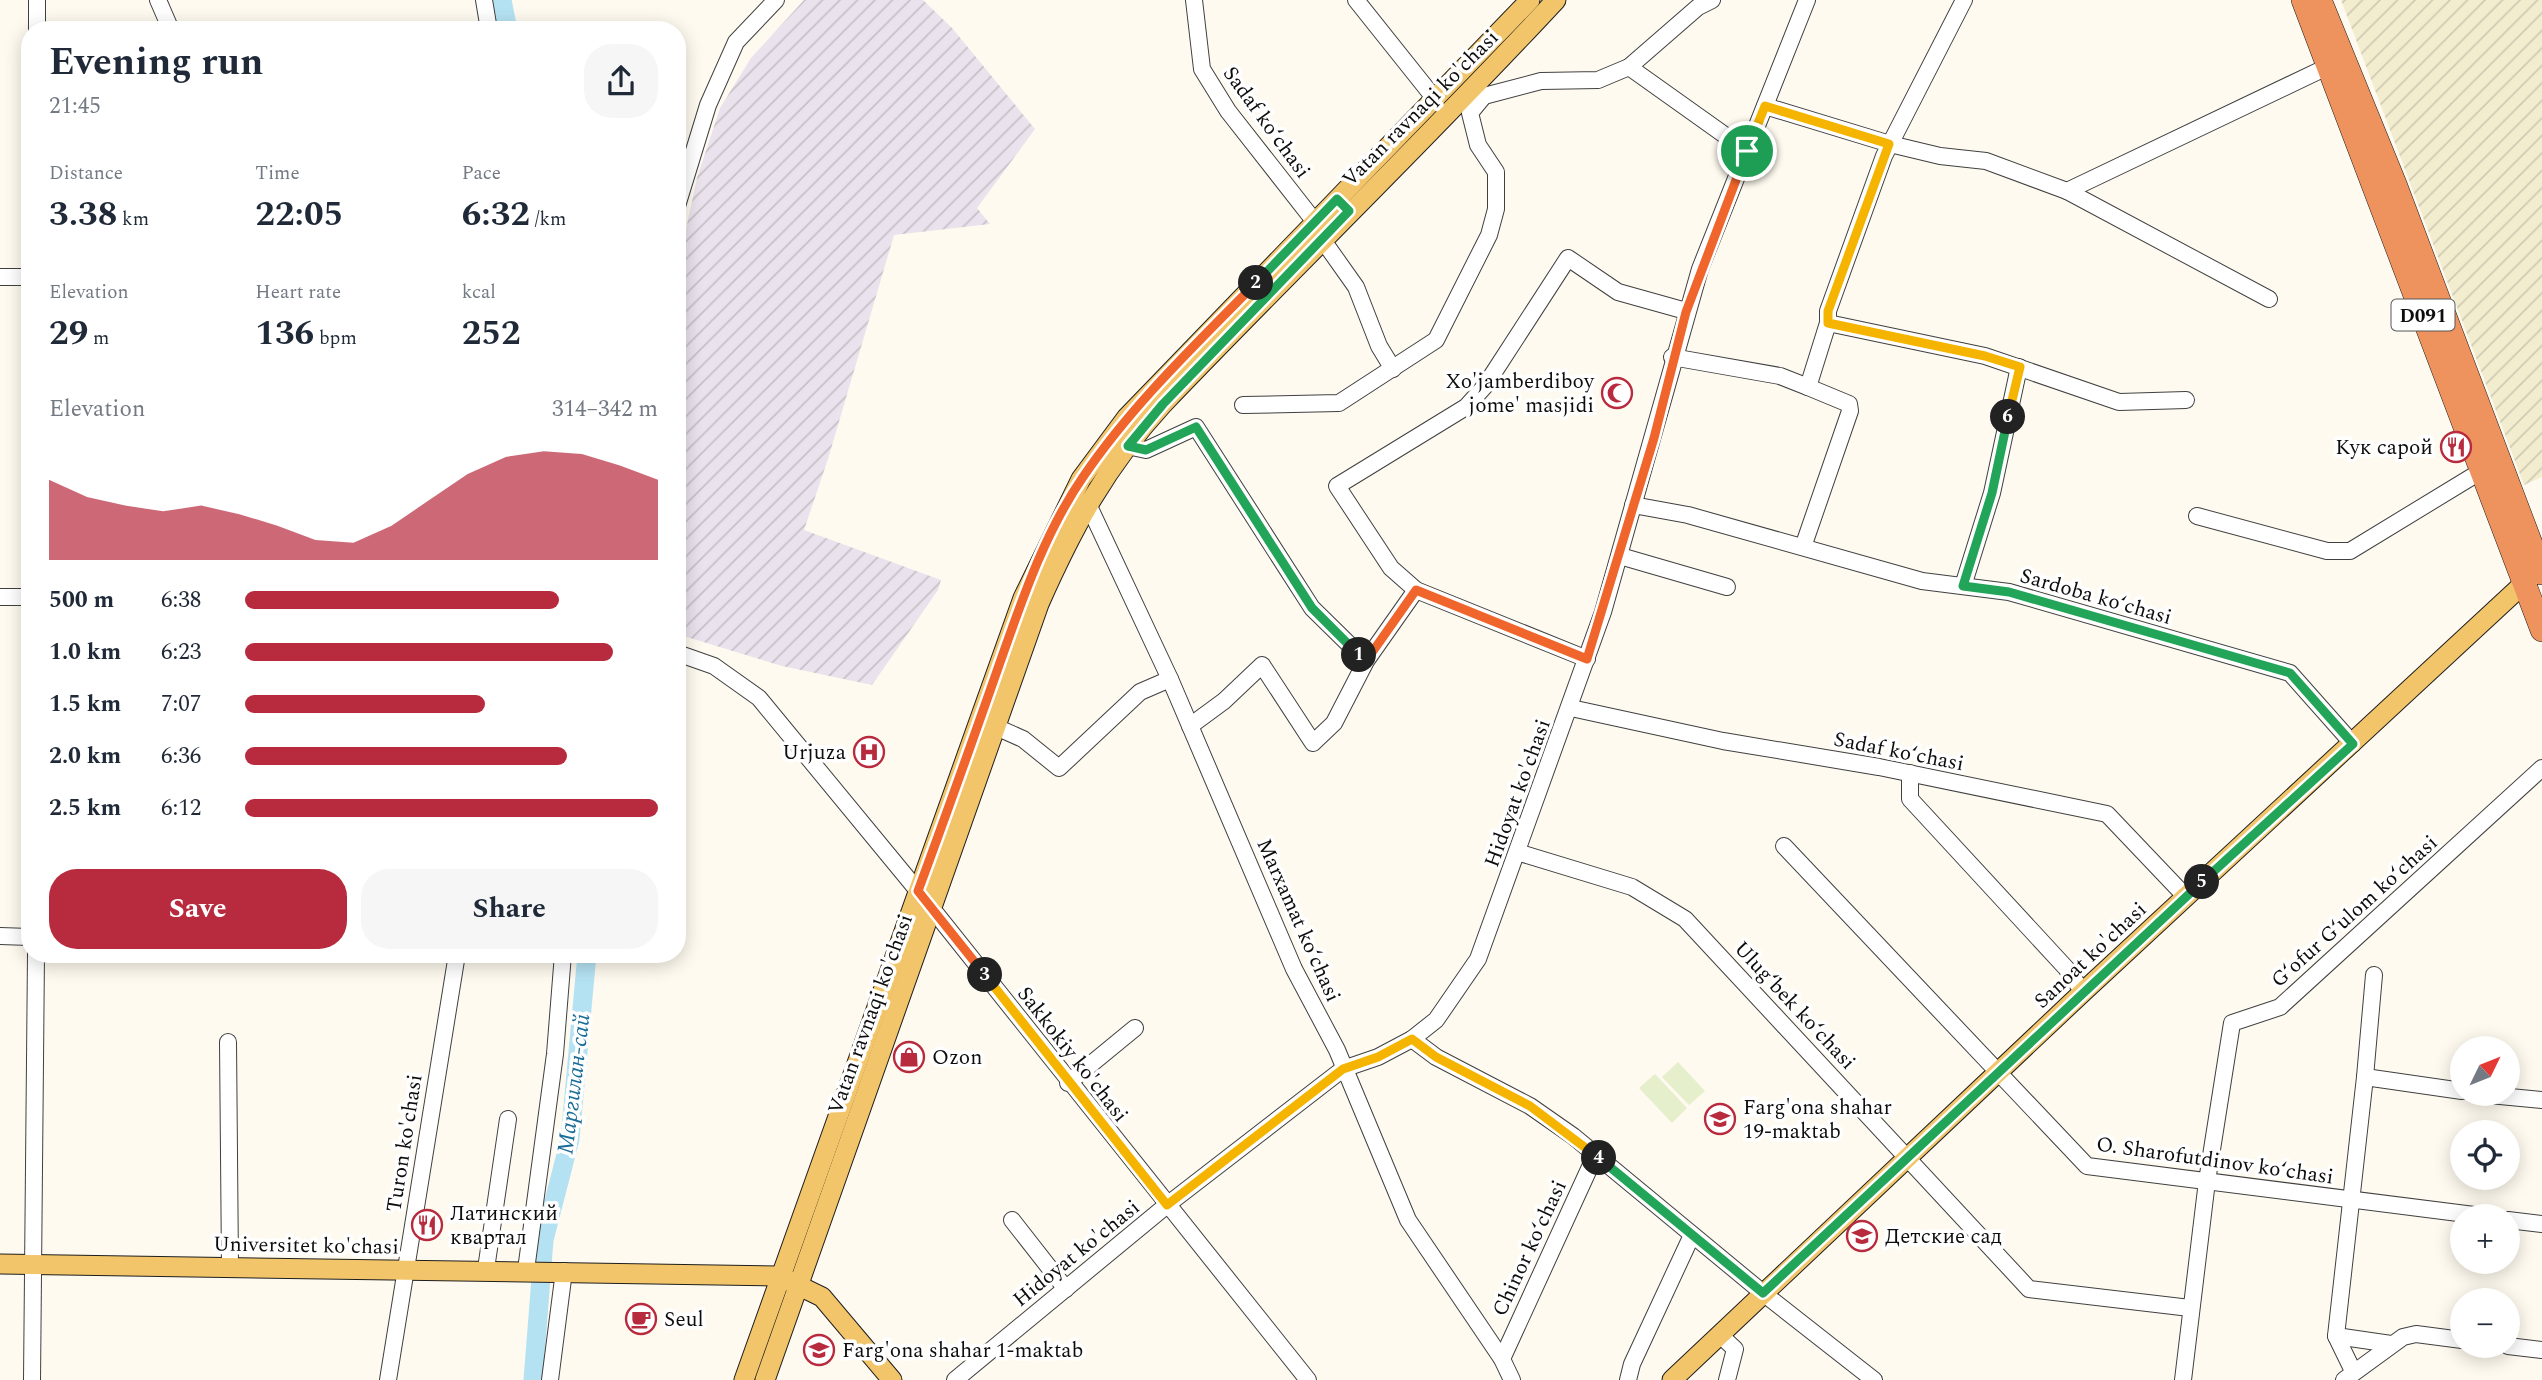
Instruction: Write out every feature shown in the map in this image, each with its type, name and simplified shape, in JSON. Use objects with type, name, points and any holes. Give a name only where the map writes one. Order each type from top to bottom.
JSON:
[{"type":"highway","name":"D091","points":[[2303,0],[2483,470],[2538,573]]},
{"type":"highway","name":"D091","points":[[2320,0],[2395,184],[2538,573],[2542,630]]},
{"type":"main road","name":"Vatan ravnaqi ko'chasi","points":[[779,1276],[1023,598],[1081,479],[1135,409],[1343,205],[1435,99],[1530,0]]},
{"type":"main road","name":"Vatan ravnaqi ko'chasi","points":[[1343,205],[1477,94],[1556,0]]},
{"type":"main road","name":"Vatan ravnaqi ko'chasi","points":[[799,1283],[1039,604],[1087,502],[1163,404],[1318,230]]},
{"type":"main road","name":"Sanoat ko'chasi","points":[[1672,1380],[2083,992],[2538,573]]},
{"type":"main road","name":"Universitet ko'chasi","points":[[0,1264],[486,1269],[779,1276],[799,1283],[822,1297],[892,1380]]},
{"type":"main road","points":[[744,1380],[779,1276]]},
{"type":"main road","points":[[765,1380],[799,1283]]},
{"type":"street","points":[[37,0],[37,21]]},
{"type":"street","points":[[158,0],[167,21]]},
{"type":"street","points":[[484,0],[488,21]]},
{"type":"street","points":[[686,177],[708,105],[736,42],[776,0]]},
{"type":"street","name":"Sadaf koʻchasi","points":[[1194,0],[1202,69],[1228,111],[1318,230],[1356,286],[1379,346],[1393,369]]},
{"type":"street","points":[[1356,0],[1435,99]]},
{"type":"street","points":[[1243,405],[1339,403],[1436,340],[1489,235],[1496,209],[1497,181],[1470,123],[1470,113],[1477,94],[1541,81],[1598,80],[1629,67],[1698,6],[1712,0]]},
{"type":"street","name":"Hidoyat ko'chasi","points":[[955,1380],[1167,1205],[1343,1069],[1378,1057],[1412,1039],[1436,1020],[1478,959],[1587,659],[1654,438],[1670,379],[1672,357],[1686,312],[1807,0]]},
{"type":"street","points":[[1808,387],[1828,323],[1828,311],[1889,144],[1964,0]]},
{"type":"street","points":[[2067,191],[2329,66]]},
{"type":"street","points":[[1629,67],[1747,151]]},
{"type":"street","points":[[1765,106],[1889,144],[1940,156],[1986,161],[2067,191],[2269,299]]},
{"type":"street","points":[[1587,659],[1416,590],[1391,568],[1337,486],[1466,407],[1485,387],[1568,258],[1618,292],[1686,312]]},
{"type":"street","points":[[0,278],[21,277]]},
{"type":"street","points":[[1828,323],[1985,356],[2119,402],[2186,400]]},
{"type":"street","points":[[1672,357],[1780,376],[1849,404],[1850,411],[1803,547]]},
{"type":"street","points":[[1963,586],[1992,493],[2020,367]]},
{"type":"street","points":[[1128,446],[1146,450],[1196,427],[1312,608],[1366,661]]},
{"type":"street","points":[[2197,516],[2327,551],[2350,551],[2483,470]]},
{"type":"street","name":"Marxamat koʻchasi","points":[[1087,502],[1170,679],[1294,970],[1337,1050],[1408,1220],[1502,1359],[1512,1380]]},
{"type":"street","name":"Sardoba koʻchasi","points":[[1633,505],[1688,515],[1922,581],[2009,592],[2290,673],[2353,744]]},
{"type":"street","points":[[1620,556],[1727,587]]},
{"type":"street","points":[[1190,726],[1224,701],[1262,665],[1313,743],[1334,723],[1366,661],[1416,590]]},
{"type":"street","points":[[0,597],[21,597]]},
{"type":"street","name":"Sakkokiy ko'chasi","points":[[686,656],[714,666],[760,698],[932,908],[1068,1083],[1308,1380]]},
{"type":"street","points":[[996,727],[1023,739],[1059,768],[1140,692],[1170,679]]},
{"type":"street","name":"Sadaf koʻchasi","points":[[1571,708],[1723,741],[1910,773],[2107,814],[2186,897]]},
{"type":"street","name":"Gʻofur Gʻulom koʻchasi","points":[[2183,1380],[2207,1181],[2232,1023],[2280,1007],[2542,768]]},
{"type":"street","points":[[1910,773],[1910,799],[2066,968],[2083,992]]},
{"type":"street","name":"O. Sharofutdinov koʻchasi","points":[[1784,846],[2087,1166],[2450,1212]]},
{"type":"street","name":"Ulugʻbek koʻchasi","points":[[1517,852],[1632,887],[1685,919],[2029,1289],[2190,1308]]},
{"type":"street","points":[[0,936],[21,937]]},
{"type":"street","points":[[32,1380],[36,963]]},
{"type":"street","name":"Turon ko'chasi","points":[[388,1380],[456,963]]},
{"type":"street","points":[[526,1270],[555,1054],[562,963]]},
{"type":"street","points":[[2374,975],[2336,1336],[2348,1376],[2403,1336],[2416,1334],[2450,1338]]},
{"type":"street","points":[[1068,1083],[1135,1028]]},
{"type":"street","points":[[1412,1039],[1436,1057],[1530,1106],[1874,1380]]},
{"type":"street","points":[[228,1042],[230,1267]]},
{"type":"street","points":[[2365,1077],[2450,1089]]},
{"type":"street","points":[[2520,1098],[2542,1100]]},
{"type":"street","points":[[486,1269],[508,1119]]},
{"type":"street","name":"Chinor koʻchasi","points":[[1502,1359],[1595,1156]]},
{"type":"street","points":[[1012,1220],[1066,1289]]},
{"type":"street","points":[[2520,1221],[2542,1224]]},
{"type":"street","points":[[1628,1380],[1632,1364],[1692,1235]]},
{"type":"street","points":[[550,1380],[564,1271]]},
{"type":"street","points":[[1720,1335],[1735,1349],[1727,1380]]},
{"type":"street","points":[[2336,1336],[2391,1344]]},
{"type":"street","points":[[2520,1347],[2542,1350]]},
{"type":"shaded area","points":[[804,0],[923,0],[952,28],[1035,129],[977,208],[990,224],[894,235],[828,459],[804,530],[941,580],[938,590],[872,685],[782,666],[686,637],[686,229],[697,178],[720,108],[751,58]]},
{"type":"shaded area","points":[[2341,0],[2542,0],[2542,477],[2524,485]]},
{"type":"green space","points":[[1678,1062],[1705,1091],[1689,1105],[1662,1077]]},
{"type":"green space","points":[[1655,1074],[1687,1108],[1672,1123],[1639,1088]]},
{"type":"waterway","name":"Маргилан-сай","points":[[502,0],[506,21]]},
{"type":"waterway","name":"Маргилан-сай","points":[[533,1380],[544,1240],[570,1139],[586,963]]},
{"type":"place","name":"Xo'jamberdiboy jome' masjidi","points":[[1617,393]]},
{"type":"place","name":"Кук сарой","points":[[2456,447]]},
{"type":"place","name":"Urjuza","points":[[869,752]]},
{"type":"place","name":"Ozon","points":[[909,1057]]},
{"type":"place","name":"Farg'ona shahar 19-maktab","points":[[1720,1119]]},
{"type":"place","name":"Латинский квартал","points":[[427,1225]]},
{"type":"place","name":"Детские сад","points":[[1862,1236]]},
{"type":"place","name":"Seul","points":[[641,1319]]},
{"type":"place","name":"Farg'ona shahar 1-maktab","points":[[819,1350]]},
{"type":"route","points":[[1765,106],[1889,144],[1828,311],[1828,323],[1985,356],[2020,367],[1992,493],[1963,586],[2009,592],[2290,673],[2353,744],[2083,992],[1763,1293],[1573,1136],[1530,1106],[1436,1057],[1412,1039],[1378,1057],[1343,1069],[1167,1205],[918,891],[1023,598],[1081,479],[1127,417],[1337,199],[1349,211],[1140,428],[1128,446],[1146,450],[1196,427],[1312,608],[1366,661],[1416,590],[1587,659],[1617,568],[1686,312],[1700,268],[1747,151],[1765,106]]}]
